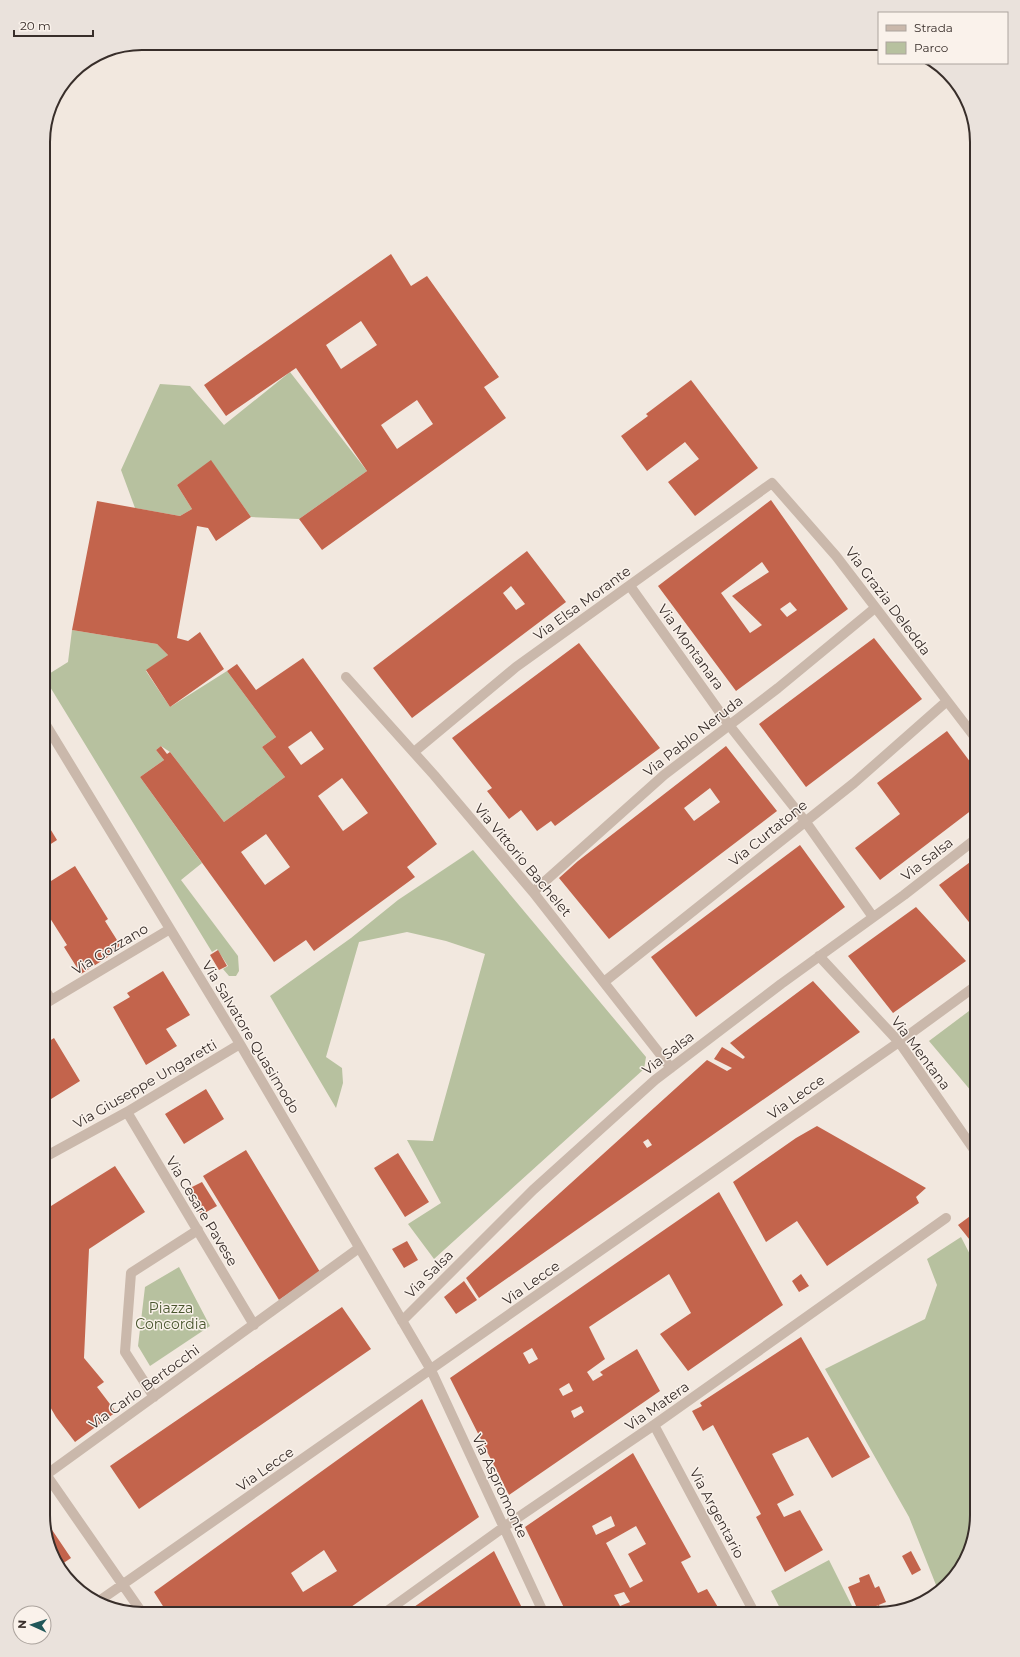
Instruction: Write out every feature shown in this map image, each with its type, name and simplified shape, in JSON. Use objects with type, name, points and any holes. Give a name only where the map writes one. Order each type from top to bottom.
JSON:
[{"type":"street","name":"Via Elsa Morante","points":[[414,752],[516,667],[772,482]]},
{"type":"street","name":"Via Grazia Deledda","points":[[772,482],[836,556],[970,731]]},
{"type":"street","name":"Via Montanara","points":[[630,586],[729,725],[805,821],[873,917]]},
{"type":"street","name":"Via Pablo Neruda","points":[[532,892],[664,775],[778,688],[875,608]]},
{"type":"street","name":"Via Vittorio Bachelet","points":[[346,677],[414,752],[532,892],[671,1068]]},
{"type":"street","name":"Via Curtatone","points":[[604,982],[854,783],[946,701]]},
{"type":"street","name":"Via Salvatore Quasimodo","points":[[50,732],[240,1044],[431,1370]]},
{"type":"street","name":"Via Salsa","points":[[402,1321],[533,1190],[655,1080],[970,843]]},
{"type":"street","name":"Via Gozzano","points":[[50,1000],[170,929]]},
{"type":"street","name":"Via Mentana","points":[[819,956],[899,1042],[970,1144]]},
{"type":"street","name":"Via Lecce","points":[[103,1599],[899,1042],[970,989]]},
{"type":"street","name":"Via Giuseppe Ungaretti","points":[[50,1154],[127,1112],[240,1044]]},
{"type":"street","name":"Via Cesare Pavese","points":[[127,1112],[254,1325]]},
{"type":"street","name":"Via Matera","points":[[393,1607],[504,1527],[654,1425],[946,1218]]},
{"type":"street","points":[[154,1397],[125,1352],[131,1273],[198,1230]]},
{"type":"street","name":"Via Carlo Bertocchi","points":[[50,1470],[154,1397],[359,1248]]},
{"type":"street","name":"Via Aspromonte","points":[[431,1370],[541,1607]]},
{"type":"street","name":"Via Argentario","points":[[654,1425],[750,1607]]},
{"type":"street","points":[[50,1482],[124,1584],[139,1607]]},
{"type":"green space","points":[[290,372],[367,471],[299,519],[251,517],[211,461],[177,485],[192,509],[180,516],[135,508],[121,470],[160,384],[190,386],[224,425]]},
{"type":"green space","points":[[72,630],[157,644],[168,655],[146,671],[170,707],[227,671],[276,737],[262,747],[285,777],[224,822],[170,752],[161,746],[156,750],[164,760],[140,777],[202,863],[181,880],[238,956],[239,971],[236,976],[229,976],[223,969],[228,966],[217,949],[212,952],[50,687],[50,673],[68,662]]},
{"type":"green space","points":[[473,850],[646,1057],[644,1069],[434,1259],[408,1224],[441,1203],[407,1140],[433,1141],[485,954],[446,941],[407,932],[359,942],[326,1057],[342,1068],[343,1083],[336,1108],[270,996],[351,938],[398,900]]},
{"type":"green space","points":[[970,1010],[970,1090],[929,1041]]},
{"type":"green space","points":[[961,1237],[970,1254],[969,1527],[967,1539],[961,1556],[947,1576],[936,1586],[909,1517],[825,1369],[925,1319],[937,1285],[927,1259]]},
{"type":"green space","name":"Piazza Concordia","points":[[179,1267],[210,1326],[150,1366],[138,1346],[145,1287]]},
{"type":"green space","points":[[829,1560],[852,1607],[779,1607],[771,1591]]},
{"type":"building","points":[[391,254],[411,286],[427,276],[499,377],[484,387],[506,418],[322,550],[299,519],[367,471],[296,368],[226,416],[204,385]],"holes":[[[361,321],[377,345],[341,369],[326,345]],[[417,400],[433,424],[397,449],[381,425]]]},
{"type":"building","points":[[691,380],[758,468],[695,516],[668,482],[699,459],[685,442],[647,471],[621,436],[648,416],[646,414]]},
{"type":"building","points":[[211,460],[251,517],[216,541],[208,528],[197,526],[177,638],[188,641],[200,632],[224,669],[170,707],[146,670],[168,655],[157,644],[72,630],[97,501],[180,516],[192,509],[177,485]]},
{"type":"building","points":[[771,500],[848,609],[736,691],[658,586]],"holes":[[[762,562],[769,572],[732,596],[762,625],[750,633],[721,593]],[[790,602],[797,610],[787,617],[780,609]]]},
{"type":"building","points":[[527,551],[566,602],[412,718],[373,668]],"holes":[[[511,586],[525,604],[516,610],[503,593]]]},
{"type":"building","points":[[874,638],[922,699],[806,787],[759,724]]},
{"type":"building","points":[[579,643],[660,748],[555,826],[551,821],[537,831],[521,810],[509,819],[487,791],[492,788],[452,738]]},
{"type":"building","points":[[303,658],[437,844],[407,867],[415,877],[314,951],[306,940],[274,962],[140,777],[164,760],[156,750],[161,746],[167,754],[170,752],[224,822],[285,777],[262,747],[276,737],[227,671],[237,664],[256,690]],"holes":[[[311,731],[324,749],[301,765],[288,747]],[[342,778],[368,813],[343,831],[318,796]],[[266,834],[290,867],[265,885],[241,852]]]},
{"type":"building","points":[[947,731],[970,762],[970,811],[880,880],[855,848],[900,814],[877,783]]},
{"type":"building","points":[[726,746],[777,811],[609,939],[559,878],[578,861]],"holes":[[[710,788],[720,802],[694,821],[684,808]]]},
{"type":"building","points":[[50,828],[57,840],[50,844]]},
{"type":"building","points":[[800,845],[845,907],[696,1017],[651,957]]},
{"type":"building","points":[[970,862],[970,923],[939,885]]},
{"type":"building","points":[[75,866],[108,919],[105,921],[122,948],[81,974],[64,947],[67,945],[50,918],[50,882]]},
{"type":"building","points":[[916,907],[966,961],[893,1013],[848,956]]},
{"type":"building","points":[[218,950],[227,966],[219,970],[210,955]]},
{"type":"building","points":[[163,971],[190,1015],[166,1029],[177,1046],[146,1065],[113,1007],[130,997],[127,993]]},
{"type":"building","points":[[813,981],[860,1032],[479,1298],[466,1278],[707,1060],[727,1071],[732,1068],[714,1059],[722,1047],[743,1059],[745,1057],[730,1043]],"holes":[[[648,1139],[652,1145],[647,1148],[643,1142]]]},
{"type":"building","points":[[54,1038],[80,1081],[50,1100],[50,1041]]},
{"type":"building","points":[[206,1089],[224,1119],[184,1144],[165,1114]]},
{"type":"building","points":[[817,1126],[926,1188],[916,1197],[919,1203],[827,1266],[797,1221],[766,1242],[733,1182],[796,1138]]},
{"type":"building","points":[[246,1150],[320,1272],[279,1300],[203,1176]]},
{"type":"building","points":[[398,1153],[429,1202],[405,1217],[374,1168]]},
{"type":"building","points":[[115,1166],[145,1212],[89,1249],[84,1358],[104,1382],[97,1387],[116,1412],[75,1442],[50,1407],[50,1207]]},
{"type":"building","points":[[202,1182],[217,1206],[201,1215],[186,1190]]},
{"type":"building","points":[[719,1192],[783,1305],[688,1371],[660,1334],[691,1313],[669,1274],[589,1327],[605,1359],[587,1372],[593,1381],[603,1375],[600,1372],[637,1349],[660,1391],[509,1495],[450,1378]],"holes":[[[532,1348],[538,1359],[529,1364],[523,1353]],[[569,1383],[573,1391],[563,1396],[559,1389]],[[581,1406],[584,1412],[574,1418],[571,1411]]]},
{"type":"building","points":[[970,1216],[970,1240],[958,1225]]},
{"type":"building","points":[[407,1241],[418,1260],[404,1268],[392,1249]]},
{"type":"building","points":[[801,1274],[809,1286],[799,1292],[792,1281]]},
{"type":"building","points":[[464,1281],[477,1300],[456,1314],[444,1297]]},
{"type":"building","points":[[342,1307],[371,1349],[139,1509],[110,1466]]},
{"type":"building","points":[[801,1337],[870,1457],[832,1478],[808,1437],[772,1454],[794,1495],[777,1504],[784,1517],[800,1510],[823,1550],[785,1572],[756,1517],[761,1514],[713,1425],[703,1431],[692,1411],[702,1406],[700,1403]]},
{"type":"building","points":[[422,1399],[479,1517],[351,1607],[164,1607],[154,1592]],"holes":[[[324,1550],[337,1571],[303,1592],[291,1573]]]},
{"type":"building","points":[[633,1453],[691,1557],[681,1562],[698,1593],[707,1589],[718,1607],[564,1607],[525,1527]],"holes":[[[611,1516],[615,1526],[596,1535],[592,1526]],[[636,1526],[646,1544],[628,1554],[643,1581],[630,1588],[606,1543]],[[624,1592],[630,1602],[620,1606],[614,1595]]]},
{"type":"building","points":[[51,1529],[71,1558],[64,1563],[59,1556]]},
{"type":"building","points":[[494,1551],[522,1607],[414,1607]]},
{"type":"building","points":[[911,1551],[921,1570],[912,1575],[902,1556]]},
{"type":"building","points":[[869,1574],[875,1588],[879,1586],[886,1602],[874,1607],[856,1607],[848,1587],[860,1582],[859,1578]]}]
